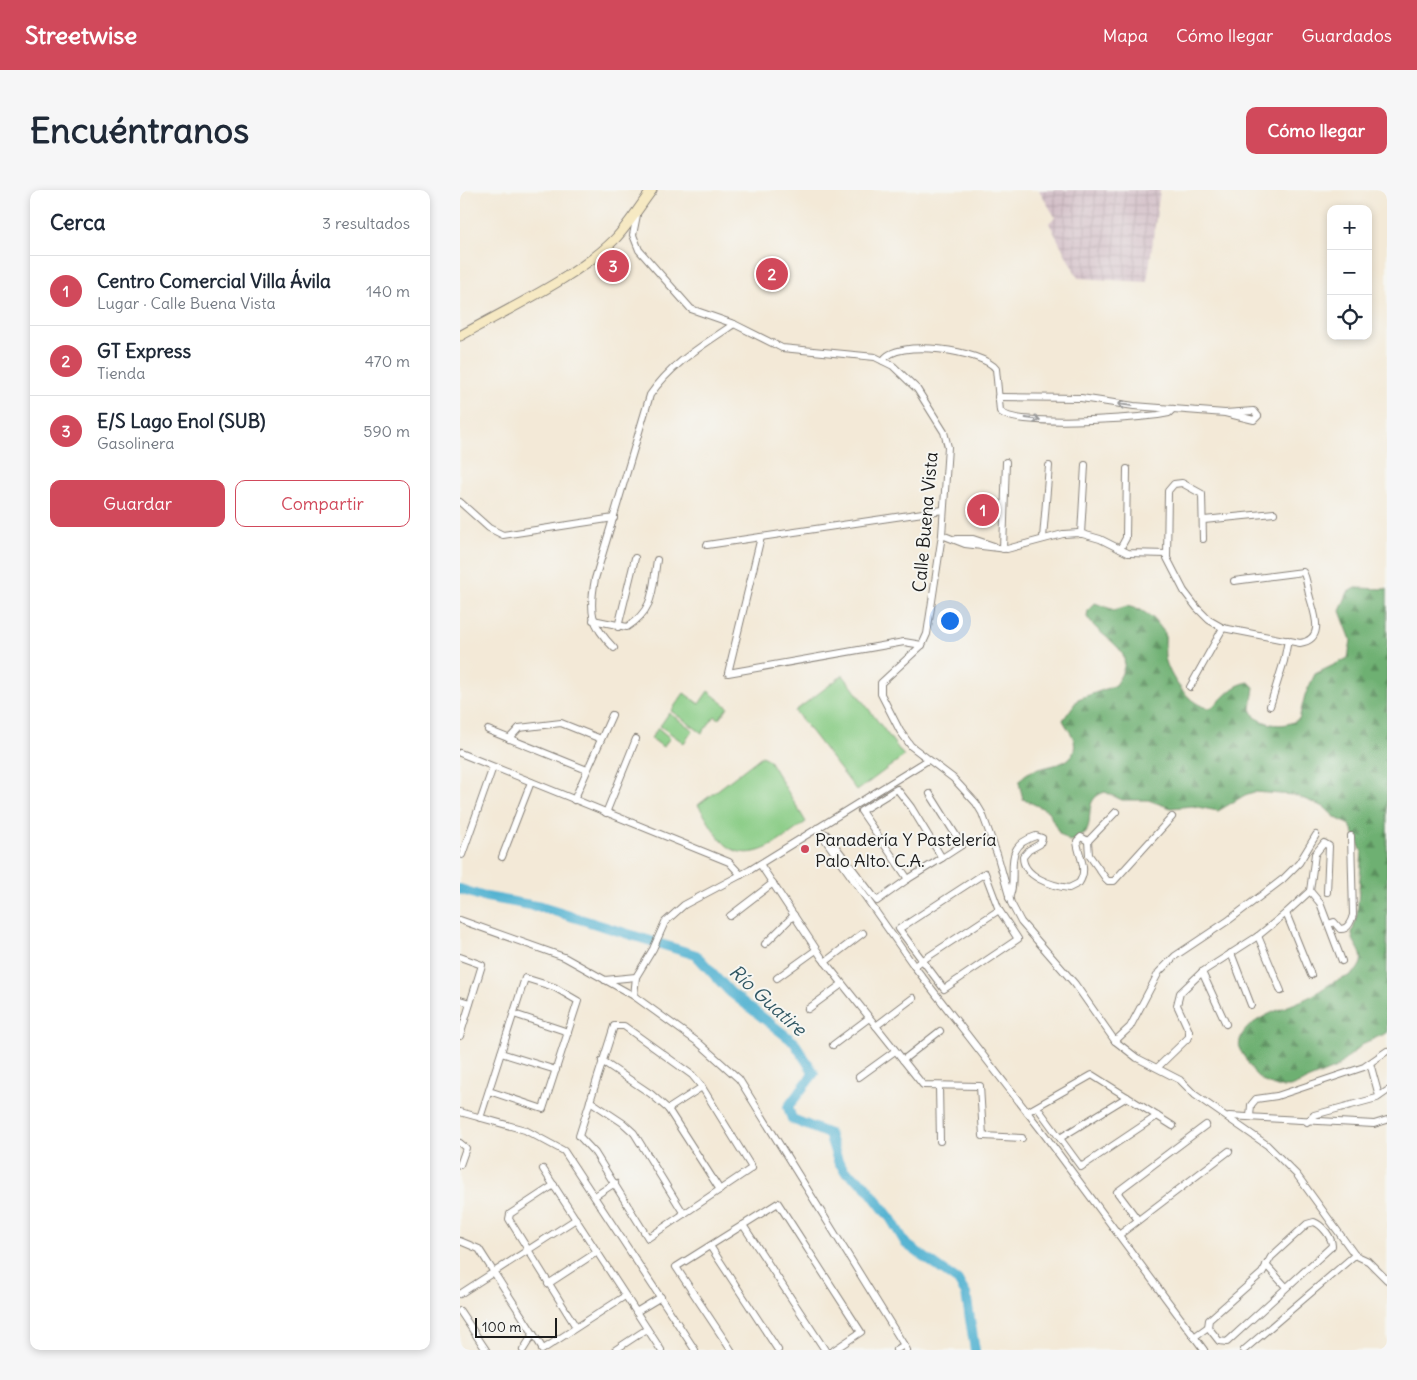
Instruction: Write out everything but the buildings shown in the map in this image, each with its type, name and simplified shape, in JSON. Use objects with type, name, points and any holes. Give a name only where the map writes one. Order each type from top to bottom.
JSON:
[{"type":"main road","points":[[460,336],[586,262],[614,240],[652,190]]},
{"type":"street","name":"Calle Buena Vista","points":[[640,207],[633,235],[639,250],[691,309],[734,324],[782,348],[875,357],[893,366],[917,389],[944,432],[948,447],[942,535],[927,634],[922,645]]},
{"type":"street","points":[[614,648],[603,637],[593,620],[591,601],[650,395],[675,364],[734,324]]},
{"type":"street","points":[[883,361],[889,353],[900,350],[939,348],[952,350],[995,367],[1000,411],[1004,414],[1054,421],[1136,418],[1167,414],[1174,409]]},
{"type":"street","points":[[998,397],[1081,398],[1225,413]]},
{"type":"street","points":[[999,548],[1006,462]]},
{"type":"street","points":[[1081,534],[1085,465]]},
{"type":"street","points":[[1044,538],[1049,466]]},
{"type":"street","points":[[1120,549],[1126,538],[1127,469]]},
{"type":"street","points":[[1203,540],[1202,494],[1182,483],[1172,485],[1168,491],[1168,561],[1188,598],[1204,616],[1223,628],[1288,640],[1306,641],[1317,629],[1317,620],[1304,573],[1298,571],[1234,581]]},
{"type":"street","points":[[460,502],[489,528],[504,535],[614,518]]},
{"type":"street","points":[[707,545],[943,510]]},
{"type":"street","points":[[1204,520],[1274,513]]},
{"type":"street","points":[[942,535],[957,539],[966,544],[999,548],[1069,533],[1081,534],[1100,539],[1131,554],[1167,554]]},
{"type":"street","points":[[762,537],[728,674],[904,642],[922,645]]},
{"type":"street","points":[[618,627],[635,558]]},
{"type":"street","points":[[593,620],[618,627],[627,627],[646,611],[657,560]]},
{"type":"street","points":[[1190,687],[1223,628]]},
{"type":"street","points":[[1270,706],[1280,676],[1288,640]]},
{"type":"street","points":[[922,645],[881,683],[881,694],[900,731],[911,746],[953,778],[982,813],[1009,898],[1021,922],[1075,984],[1115,1041],[1137,1058],[1158,1067],[1267,1145],[1296,1175],[1355,1255],[1368,1262],[1387,1280]]},
{"type":"street","points":[[574,800],[612,714]]},
{"type":"street","points":[[509,739],[515,731],[524,727],[561,723],[601,740]]},
{"type":"street","points":[[488,730],[587,770]]},
{"type":"street","points":[[606,813],[636,739]]},
{"type":"street","points":[[460,753],[729,862],[741,874]]},
{"type":"street","points":[[634,996],[636,977],[653,949],[665,922],[684,905],[760,864],[928,760]]},
{"type":"street","points":[[462,855],[493,766]]},
{"type":"street","points":[[502,857],[531,782]]},
{"type":"street","points":[[861,812],[898,789],[942,858]]},
{"type":"street","points":[[826,834],[878,901],[908,879],[962,845],[930,794]]},
{"type":"street","points":[[856,804],[908,879]]},
{"type":"street","points":[[1088,841],[1116,812]]},
{"type":"street","points":[[1088,841],[1090,856],[1106,879],[1114,881],[1172,817]]},
{"type":"street","points":[[817,828],[914,966],[1027,1112],[1204,1350]]},
{"type":"street","points":[[1115,1041],[1130,1027],[1159,972],[1175,956],[1229,920],[1283,879],[1299,863],[1316,835]]},
{"type":"street","points":[[1009,898],[1012,881],[1011,860],[1014,853],[1026,840],[1036,836],[1042,838],[1040,844],[1029,850],[1023,857],[1025,866],[1040,879],[1069,888],[1079,884],[1084,874],[1083,861],[1077,841],[1081,837],[1088,841]]},
{"type":"street","points":[[1328,924],[1333,922],[1344,929],[1348,927],[1353,915],[1351,836]]},
{"type":"street","points":[[1158,1067],[1188,1039],[1188,1030],[1176,1005],[1180,992],[1202,972],[1258,936],[1310,891],[1315,854],[1324,843],[1329,846],[1327,892]]},
{"type":"street","points":[[760,864],[816,950],[923,1086],[980,1086],[983,1136],[1022,1138]]},
{"type":"street","points":[[985,873],[999,910],[1018,939],[944,989],[899,929],[985,873]]},
{"type":"street","points":[[730,916],[773,883]]},
{"type":"street","points":[[1310,891],[1320,903],[1342,961]]},
{"type":"street","points":[[914,966],[999,910]]},
{"type":"street","points":[[1286,913],[1311,975]]},
{"type":"street","points":[[764,944],[794,914]]},
{"type":"street","points":[[460,920],[564,957],[634,996],[699,1043],[739,1079],[906,1349],[896,1350]]},
{"type":"street","points":[[825,962],[863,933]]},
{"type":"street","points":[[1258,936],[1281,992]]},
{"type":"street","points":[[777,978],[816,950]]},
{"type":"street","points":[[1231,953],[1250,1005]]},
{"type":"street","points":[[460,957],[482,965],[460,1036]]},
{"type":"street","points":[[1202,972],[1226,1024]]},
{"type":"street","points":[[605,980],[636,977]]},
{"type":"street","points":[[480,1118],[525,978],[554,987],[578,1001],[543,1109],[489,1091]]},
{"type":"street","points":[[808,1010],[842,984]]},
{"type":"street","points":[[876,1026],[913,998]]},
{"type":"street","points":[[460,1000],[470,1003]]},
{"type":"street","points":[[514,1014],[568,1032]]},
{"type":"street","points":[[833,1046],[869,1018]]},
{"type":"street","points":[[614,1026],[624,1026],[692,1074],[752,1168],[648,1238],[615,1183],[580,1136],[602,1061],[614,1026]]},
{"type":"street","points":[[903,1060],[940,1031]]},
{"type":"street","points":[[860,1077],[896,1051]]},
{"type":"street","points":[[1250,1117],[1251,1105],[1256,1099],[1277,1096],[1364,1067],[1387,1051]]},
{"type":"street","points":[[501,1053],[556,1070]]},
{"type":"street","points":[[602,1061],[651,1094],[668,1109],[720,1190]]},
{"type":"street","points":[[1370,1063],[1379,1096]]},
{"type":"street","points":[[1027,1112],[1092,1075],[1173,1126]]},
{"type":"street","points":[[939,1086],[940,1141]]},
{"type":"street","points":[[668,1109],[702,1087]]},
{"type":"street","points":[[1307,1122],[1314,1115],[1379,1096],[1387,1091]]},
{"type":"street","points":[[1060,1138],[1127,1097]]},
{"type":"street","points":[[590,1101],[624,1123],[634,1133],[684,1214]]},
{"type":"street","points":[[1037,1107],[1081,1167],[1157,1116]]},
{"type":"street","points":[[460,1112],[525,1130],[564,1151],[694,1350]]},
{"type":"street","points":[[1228,1116],[1307,1122],[1374,1124],[1387,1120]]},
{"type":"street","points":[[1138,1220],[1116,1192],[1206,1125]]},
{"type":"street","points":[[460,1143],[466,1148],[460,1165]]},
{"type":"street","points":[[1119,1235],[1229,1151]]},
{"type":"street","points":[[543,1169],[661,1350]]},
{"type":"street","points":[[595,1196],[615,1183]]},
{"type":"street","points":[[554,1185],[510,1214],[509,1219],[576,1328]]},
{"type":"street","points":[[731,1350],[676,1267],[778,1203],[861,1332],[834,1350]]},
{"type":"street","points":[[460,1294],[576,1219]]},
{"type":"street","points":[[1194,1337],[1208,1327],[1212,1317],[1262,1273],[1271,1257],[1307,1224],[1314,1222],[1319,1224],[1332,1240],[1332,1246],[1227,1342],[1219,1341],[1208,1327]]},
{"type":"street","points":[[743,1225],[825,1350]]},
{"type":"street","points":[[460,1241],[479,1249],[542,1350],[626,1296]]},
{"type":"street","points":[[710,1246],[778,1350]]},
{"type":"street","points":[[548,1284],[597,1252]]},
{"type":"street","points":[[1244,1350],[1355,1255]]},
{"type":"street","points":[[1266,1265],[1286,1287]]},
{"type":"street","points":[[636,1312],[661,1297]]},
{"type":"street","points":[[460,1311],[486,1350]]},
{"type":"street","points":[[614,1350],[647,1330]]},
{"type":"street","points":[[523,1350],[533,1334]]},
{"type":"shaded area","points":[[1039,190],[1160,190],[1147,282],[1078,278],[1049,223],[1055,217]]},
{"type":"green space","points":[[1356,588],[1387,589],[1387,1033],[1364,1043],[1336,1068],[1290,1087],[1277,1087],[1264,1082],[1255,1074],[1240,1050],[1240,1040],[1253,1023],[1351,975],[1360,965],[1360,952],[1352,933],[1357,915],[1362,852],[1350,825],[1336,818],[1324,807],[1294,795],[1254,792],[1245,795],[1218,811],[1192,806],[1171,808],[1148,800],[1122,800],[1105,792],[1098,795],[1091,804],[1086,833],[1076,840],[1069,841],[1059,833],[1048,811],[1023,799],[1019,783],[1024,776],[1032,771],[1062,763],[1069,758],[1074,751],[1074,740],[1063,720],[1078,699],[1114,686],[1122,673],[1123,655],[1118,647],[1094,626],[1087,617],[1088,610],[1095,603],[1114,610],[1127,606],[1141,610],[1153,618],[1165,633],[1165,657],[1170,672],[1181,689],[1195,702],[1210,708],[1236,686],[1249,682],[1254,687],[1251,709],[1255,717],[1272,724],[1282,725],[1299,719],[1305,695],[1315,674],[1348,658],[1351,640],[1340,611],[1348,592]]},
{"type":"green space","points":[[843,675],[904,756],[857,791],[795,711]]},
{"type":"green space","points":[[708,691],[728,707],[719,719],[715,716],[702,733],[671,711],[684,693],[699,704]]},
{"type":"green space","points":[[669,713],[693,730],[684,743],[660,726]]},
{"type":"green space","points":[[658,728],[670,738],[663,747],[651,738]]},
{"type":"green space","points":[[762,756],[769,760],[806,822],[766,848],[743,853],[732,849],[722,841],[698,805]]},
{"type":"waterway","name":"Río Guatire","points":[[460,889],[481,896],[541,907],[696,955],[730,992],[794,1042],[814,1073],[788,1107],[792,1119],[829,1134],[838,1161],[845,1171],[864,1184],[891,1219],[906,1244],[958,1281],[966,1294],[975,1350]]},
{"type":"place","name":"E/S Lago Enol (SUB)","points":[[613,266]]},
{"type":"place","name":"GT Express","points":[[772,274]]},
{"type":"place","name":"Centro Comercial Villa Ávila","points":[[983,510]]},
{"type":"place","name":"Panadería Y Pastelería Palo Alto. C.A.","points":[[805,849]]}]
